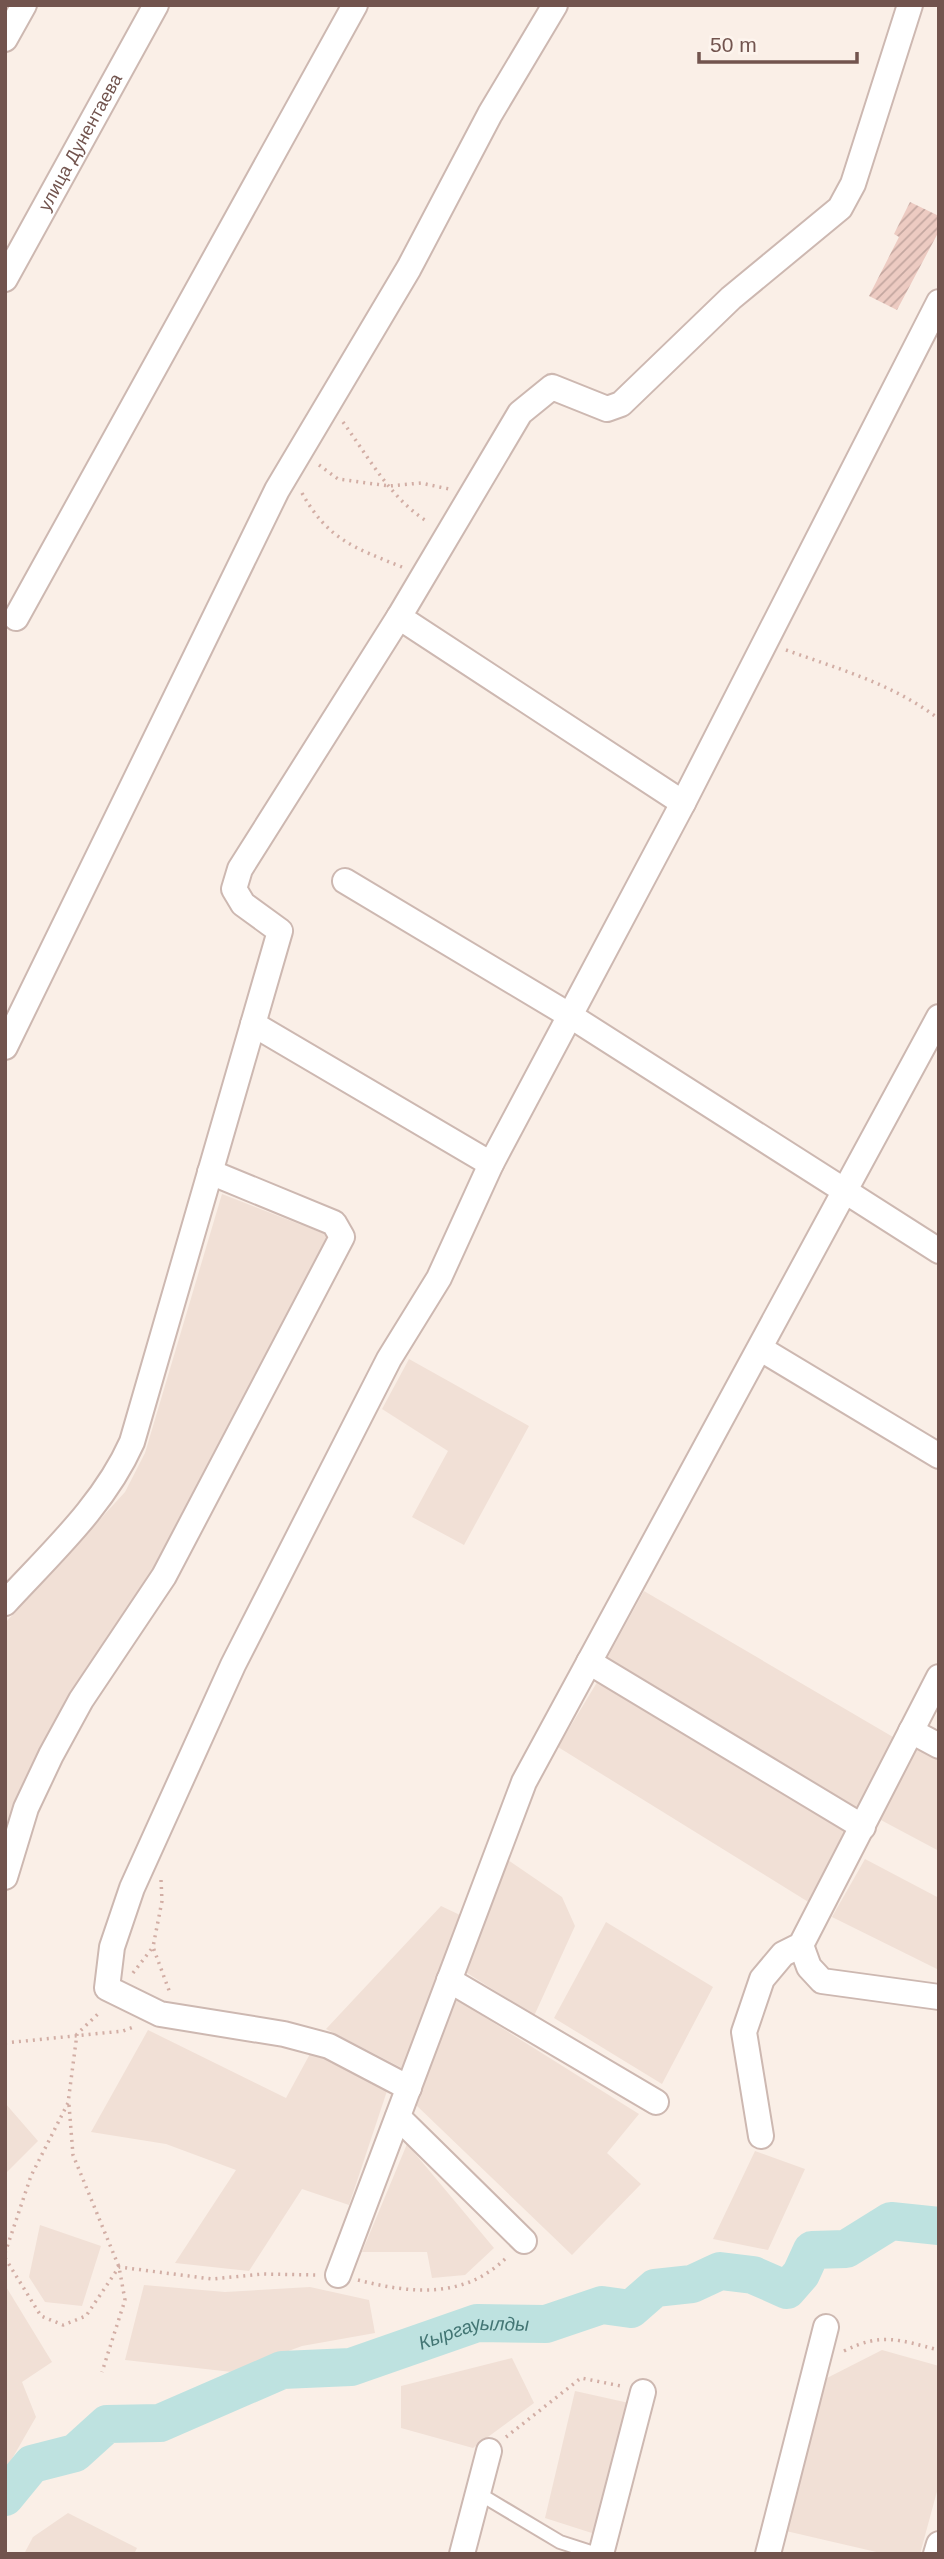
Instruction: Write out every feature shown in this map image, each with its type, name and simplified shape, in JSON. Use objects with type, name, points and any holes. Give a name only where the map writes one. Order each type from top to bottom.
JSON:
[{"type":"street","points":[[5,39],[24,5]]},
{"type":"street","name":"улица Дунентаева","points":[[5,279],[156,5]]},
{"type":"street","points":[[16,618],[355,5]]},
{"type":"street","points":[[5,1047],[183,678],[295,460],[409,268],[490,114],[555,5]]},
{"type":"street","points":[[5,1602],[96,1505],[121,1468],[132,1442],[280,931],[243,905],[234,889],[240,869],[399,617],[520,413],[536,397],[552,387],[607,408],[621,404],[731,298],[840,208],[853,184],[910,5]]},
{"type":"street","points":[[409,2088],[328,2046],[284,2034],[160,2014],[107,1988],[112,1947],[132,1888],[233,1665],[389,1359],[439,1278],[491,1164],[683,803],[939,302]]},
{"type":"street","points":[[399,617],[683,803]]},
{"type":"street","points":[[345,881],[569,1015],[939,1251]]},
{"type":"street","points":[[338,2275],[524,1782],[939,1017]]},
{"type":"street","points":[[253,1024],[491,1164]]},
{"type":"street","points":[[5,1877],[26,1808],[51,1755],[81,1700],[164,1576],[342,1237],[334,1223],[211,1172]]},
{"type":"street","points":[[761,1349],[939,1457]]},
{"type":"street","points":[[589,1662],[863,1827]]},
{"type":"street","points":[[761,2136],[744,2032],[762,1979],[783,1954],[801,1945],[939,1677]]},
{"type":"street","points":[[911,1731],[939,1746]]},
{"type":"street","points":[[801,1945],[809,1967],[822,1981],[939,1997]]},
{"type":"street","points":[[449,1980],[656,2102]]},
{"type":"street","points":[[398,2117],[524,2241]]},
{"type":"street","points":[[768,2554],[826,2327]]},
{"type":"street","points":[[599,2554],[643,2392]]},
{"type":"street","points":[[462,2554],[489,2451]]},
{"type":"street","points":[[936,2554],[939,2544]]},
{"type":"lane","points":[[478,2493],[560,2542],[599,2554]]},
{"type":"path","points":[[329,402],[389,486],[412,512],[448,535]]},
{"type":"path","points":[[295,460],[338,479],[389,486],[421,483],[471,494]]},
{"type":"path","points":[[295,460],[309,506],[328,530],[346,545],[424,575]]},
{"type":"path","points":[[765,642],[886,686],[914,700],[939,719]]},
{"type":"path","points":[[161,1876],[162,1901],[153,1947],[166,1989],[195,2020]]},
{"type":"path","points":[[5,2043],[123,2031],[160,2014]]},
{"type":"path","points":[[77,2034],[68,2103],[73,2155],[119,2267],[125,2300],[102,2372]]},
{"type":"path","points":[[68,2103],[31,2176],[5,2255],[41,2316],[63,2325],[86,2316],[119,2267]]},
{"type":"path","points":[[119,2267],[212,2280],[264,2274],[338,2275],[385,2287],[444,2291],[489,2275],[524,2241]]},
{"type":"path","points":[[816,2365],[864,2341],[885,2337],[939,2350]]},
{"type":"path","points":[[489,2451],[580,2378],[643,2392]]},
{"type":"shaded area","points":[[222,1194],[330,1236],[156,1571],[5,1836],[5,1623],[125,1492],[145,1453]]},
{"type":"shaded area","points":[[409,1359],[529,1426],[464,1545],[412,1517],[448,1451],[382,1409]]},
{"type":"shaded area","points":[[644,1591],[893,1737],[857,1811],[606,1660]]},
{"type":"shaded area","points":[[599,1679],[848,1831],[810,1903],[558,1747]]},
{"type":"shaded area","points":[[915,1745],[939,1758],[939,1851],[879,1819]]},
{"type":"shaded area","points":[[865,1859],[939,1898],[939,1970],[832,1917]]},
{"type":"shaded area","points":[[508,1860],[562,1897],[575,1926],[534,2016],[464,1971]]},
{"type":"shaded area","points":[[441,1906],[460,1915],[402,2068],[326,2029]]},
{"type":"shaded area","points":[[606,1922],[713,1987],[662,2084],[554,2018]]},
{"type":"shaded area","points":[[454,1998],[639,2114],[607,2153],[641,2184],[572,2255],[415,2104]]},
{"type":"shaded area","points":[[148,2030],[286,2098],[311,2052],[387,2091],[349,2205],[302,2189],[249,2271],[175,2263],[236,2170],[166,2144],[91,2132]]},
{"type":"shaded area","points":[[5,2103],[38,2141],[5,2174]]},
{"type":"shaded area","points":[[407,2144],[494,2248],[465,2275],[432,2278],[427,2252],[362,2252]]},
{"type":"shaded area","points":[[755,2151],[805,2169],[768,2250],[713,2239]]},
{"type":"shaded area","points":[[40,2225],[101,2246],[82,2306],[45,2302],[29,2277]]},
{"type":"shaded area","points":[[5,2285],[52,2362],[22,2382],[36,2417],[5,2471]]},
{"type":"shaded area","points":[[144,2285],[225,2292],[310,2287],[369,2300],[375,2333],[302,2346],[232,2372],[125,2360]]},
{"type":"shaded area","points":[[882,2350],[939,2366],[939,2484],[920,2554],[885,2554],[786,2531],[827,2378]]},
{"type":"shaded area","points":[[512,2358],[534,2403],[473,2448],[401,2428],[401,2386]]},
{"type":"shaded area","points":[[575,2391],[629,2403],[595,2534],[545,2518]]},
{"type":"shaded area","points":[[68,2513],[137,2548],[134,2554],[24,2554],[33,2537]]},
{"type":"building","points":[[910,202],[939,216],[939,231],[897,310],[869,296],[899,237],[894,234]]},
{"type":"waterway","name":"Кыргауылды","points":[[5,2497],[32,2464],[75,2453],[107,2424],[160,2423],[282,2370],[351,2367],[477,2323],[546,2324],[602,2305],[631,2309],[655,2288],[692,2284],[720,2271],[753,2275],[787,2290],[801,2274],[812,2250],[846,2249],[891,2221],[939,2226]]}]
